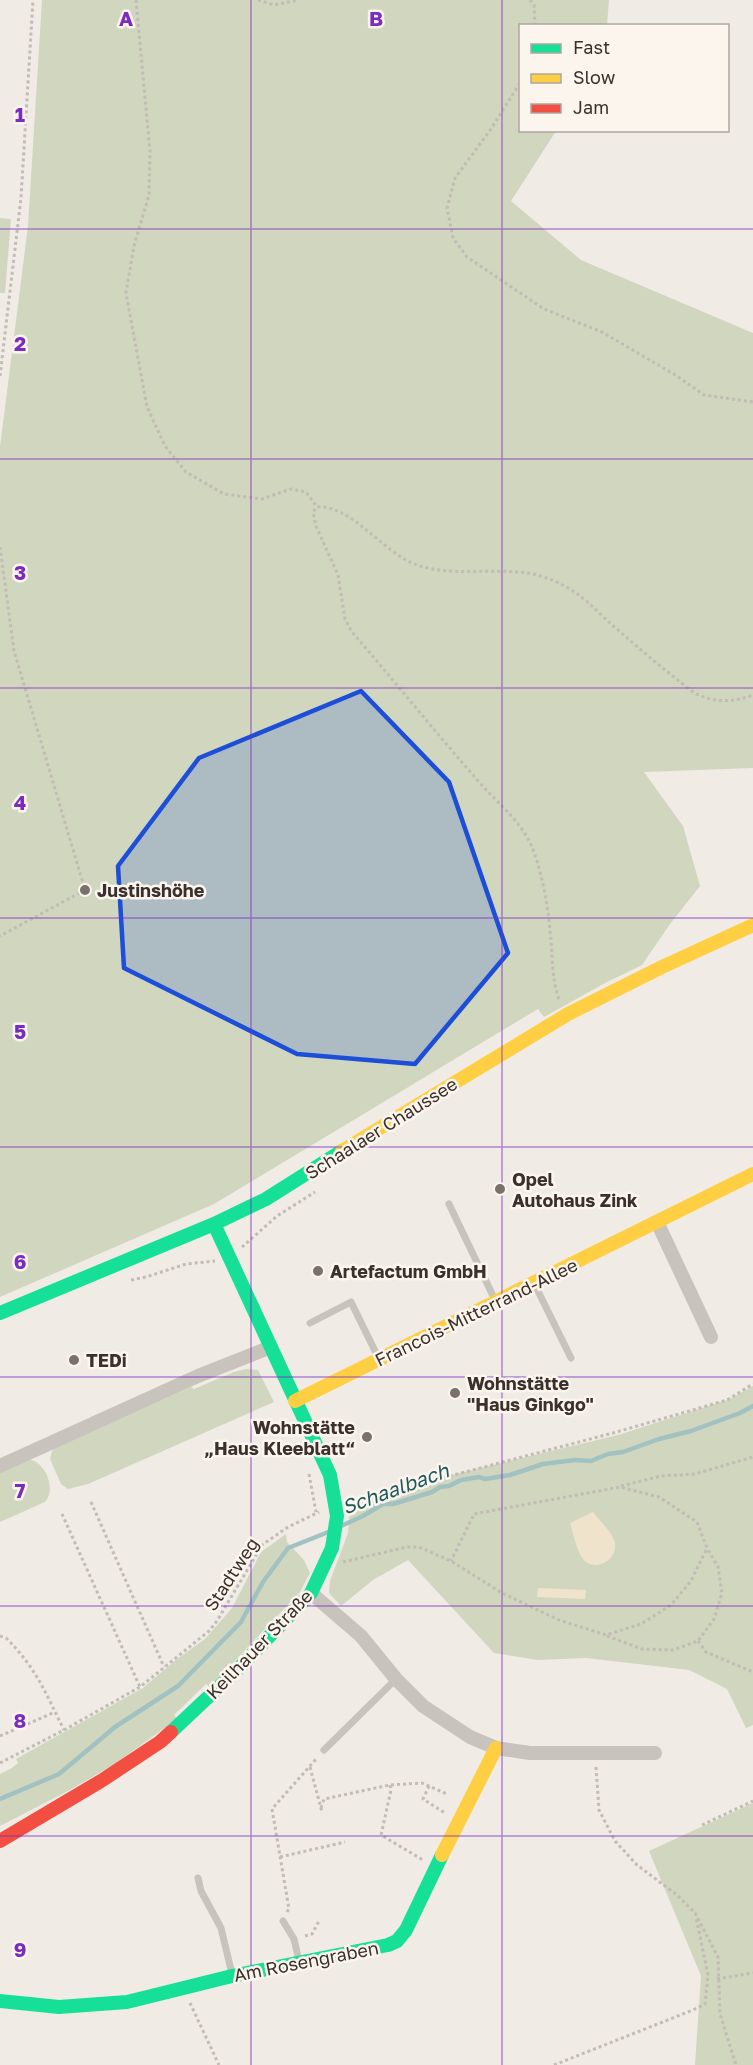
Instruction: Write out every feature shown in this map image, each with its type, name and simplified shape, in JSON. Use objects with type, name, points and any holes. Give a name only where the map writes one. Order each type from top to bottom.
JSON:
[{"type":"street","name":"Schaalaer Chaussee","points":[[0,1313],[214,1224],[266,1198],[568,1014],[753,925]]},
{"type":"street","name":"Francois-Mitterrand-Allee","points":[[295,1401],[753,1174]]},
{"type":"street","points":[[657,1222],[711,1336]]},
{"type":"street","name":"Keilhauer Straße","points":[[0,1841],[101,1781],[160,1742],[238,1669],[310,1593],[332,1548],[336,1511],[330,1475],[214,1224]]},
{"type":"street","points":[[0,1466],[40,1454],[198,1376],[271,1347]]},
{"type":"street","points":[[310,1593],[361,1636],[396,1679],[423,1706],[470,1737],[496,1748],[530,1753],[655,1754]]},
{"type":"street","name":"Am Rosengraben","points":[[0,2001],[59,2007],[127,2002],[232,1976],[388,1945],[397,1941],[406,1930],[496,1748]]},
{"type":"lane","points":[[449,1204],[496,1302]]},
{"type":"lane","points":[[534,1283],[571,1358]]},
{"type":"lane","points":[[310,1323],[351,1302],[379,1359]]},
{"type":"lane","points":[[324,1750],[396,1679]]},
{"type":"lane","points":[[198,1878],[201,1891],[221,1928],[232,1976]]},
{"type":"lane","points":[[283,1921],[294,1940],[299,1961]]},
{"type":"path","points":[[0,376],[21,198],[33,0]]},
{"type":"path","points":[[136,0],[150,152],[149,195],[134,246],[126,292],[147,407],[165,446],[186,472],[224,494],[262,499],[291,489],[306,492],[317,507]]},
{"type":"path","points":[[258,0],[274,5],[298,0]]},
{"type":"path","points":[[530,0],[534,5],[535,24]]},
{"type":"path","points":[[519,85],[491,129],[455,178],[447,208],[453,238],[467,256],[544,309],[602,332],[677,376],[704,395],[753,402]]},
{"type":"path","points":[[568,1014],[554,986],[550,928],[535,854],[526,835],[510,813],[482,785],[352,632],[345,620],[338,575],[313,512],[317,507],[326,506],[337,510],[369,532],[397,556],[418,566],[446,571],[518,572],[549,578],[580,596],[649,657],[702,697],[723,701],[753,695]]},
{"type":"path","points":[[0,547],[14,651],[85,890],[0,936]]},
{"type":"path","points":[[126,1281],[186,1264],[213,1262],[243,1247],[278,1216],[317,1191]]},
{"type":"path","name":"Stadtweg","points":[[0,1763],[140,1687],[209,1631],[262,1545],[288,1527],[316,1512],[336,1511],[727,1400],[753,1384]]},
{"type":"path","points":[[451,1561],[474,1514],[620,1487],[661,1476],[695,1474],[753,1457]]},
{"type":"path","points":[[324,1566],[407,1547],[418,1547],[451,1561],[502,1593],[559,1620],[642,1649],[673,1650],[698,1641],[714,1619],[722,1593],[717,1567],[697,1521],[659,1497],[620,1487]]},
{"type":"path","points":[[91,1502],[164,1667]]},
{"type":"path","points":[[63,1514],[140,1687]]},
{"type":"path","points":[[606,1635],[641,1624],[671,1605],[691,1581],[707,1548]]},
{"type":"path","points":[[0,1636],[6,1638],[32,1666],[64,1730]]},
{"type":"path","points":[[698,1641],[706,1652],[753,1672]]},
{"type":"path","points":[[0,1736],[55,1712]]},
{"type":"path","points":[[283,1921],[289,1909],[272,1809],[324,1750]]},
{"type":"path","points":[[595,1753],[599,1810],[615,1841],[636,1865],[677,1895],[695,1913],[718,1957],[720,2014],[736,2065]]},
{"type":"path","points":[[310,1767],[321,1810],[324,1798],[390,1785],[422,1783],[447,1794]]},
{"type":"path","points":[[390,1785],[391,1790],[381,1835],[437,1868]]},
{"type":"path","points":[[429,1786],[423,1799],[459,1821]]},
{"type":"path","points":[[702,1825],[753,1801]]},
{"type":"path","points":[[280,1857],[345,1842]]},
{"type":"path","points":[[554,2065],[705,2004],[708,1975],[695,1913]]},
{"type":"path","points":[[294,1940],[312,1934],[319,1921]]},
{"type":"path","points":[[717,1978],[753,1973]]},
{"type":"path","points":[[183,1988],[219,2065]]},
{"type":"highlighted area","points":[[361,691],[449,782],[508,953],[415,1064],[297,1054],[124,968],[118,866],[199,758]]},
{"type":"green space","points":[[42,0],[609,0],[607,24],[519,24],[519,132],[555,132],[511,201],[581,260],[753,333],[753,768],[644,772],[683,826],[700,886],[642,965],[544,1017],[538,1009],[214,1204],[0,1297],[0,447],[28,226]]},
{"type":"green space","points":[[0,218],[11,219],[5,293],[0,293]]},
{"type":"green space","points":[[246,1369],[258,1370],[274,1402],[88,1484],[68,1489],[61,1484],[50,1459],[56,1447],[191,1387],[194,1389]]},
{"type":"green space","points":[[753,1386],[753,1725],[746,1728],[727,1689],[689,1670],[586,1658],[538,1660],[494,1653],[408,1560],[373,1580],[341,1606],[329,1593],[330,1581],[348,1533],[351,1499],[618,1435],[730,1399]]},
{"type":"green space","points":[[27,1459],[39,1464],[44,1470],[49,1483],[48,1496],[45,1502],[0,1522],[0,1471]]},
{"type":"green space","points":[[286,1534],[287,1542],[304,1560],[310,1573],[300,1592],[210,1687],[206,1684],[174,1715],[177,1719],[113,1765],[0,1826],[0,1774],[18,1763],[16,1759],[143,1688],[205,1639],[232,1608],[261,1552]]},
{"type":"green space","points":[[753,1803],[753,2065],[695,2065],[701,1976],[649,1851]]},
{"type":"sand","points":[[593,1512],[609,1531],[615,1543],[613,1555],[599,1565],[593,1565],[583,1559],[570,1523]]},
{"type":"sand","points":[[538,1588],[586,1590],[585,1599],[537,1597]]},
{"type":"waterway","name":"Schaalbach","points":[[341,1526],[383,1504],[393,1504],[461,1480],[510,1475],[543,1464],[575,1460],[591,1461],[608,1454],[623,1452],[691,1431],[753,1406]]},
{"type":"waterway","name":"Schaalbach","points":[[0,1799],[59,1774],[115,1727],[178,1686],[241,1622],[263,1582],[288,1548],[331,1531]]},
{"type":"traffic: fast","points":[[0,1313],[214,1224],[266,1199],[342,1151]]},
{"type":"traffic: fast","points":[[171,1732],[238,1669],[311,1593],[332,1548],[337,1516],[330,1475],[214,1224]]},
{"type":"traffic: fast","points":[[0,2001],[59,2007],[127,2002],[232,1976],[388,1945],[397,1941],[406,1930],[442,1855]]},
{"type":"traffic: slow","points":[[342,1151],[568,1014],[753,925]]},
{"type":"traffic: slow","points":[[295,1401],[753,1174]]},
{"type":"traffic: slow","points":[[442,1855],[496,1748]]},
{"type":"traffic: jam","points":[[0,1841],[101,1781],[160,1742],[171,1732]]},
{"type":"place","name":"Justinshöhe","points":[[85,890]]},
{"type":"place","name":"Opel Autohaus Zink","points":[[500,1189]]},
{"type":"place","name":"Artefactum GmbH","points":[[318,1271]]},
{"type":"place","name":"TEDi","points":[[74,1360]]},
{"type":"place","name":"Wohnstätte \"Haus Ginkgo\"","points":[[455,1393]]},
{"type":"place","name":"Wohnstätte „Haus Kleeblatt“","points":[[367,1437]]}]
